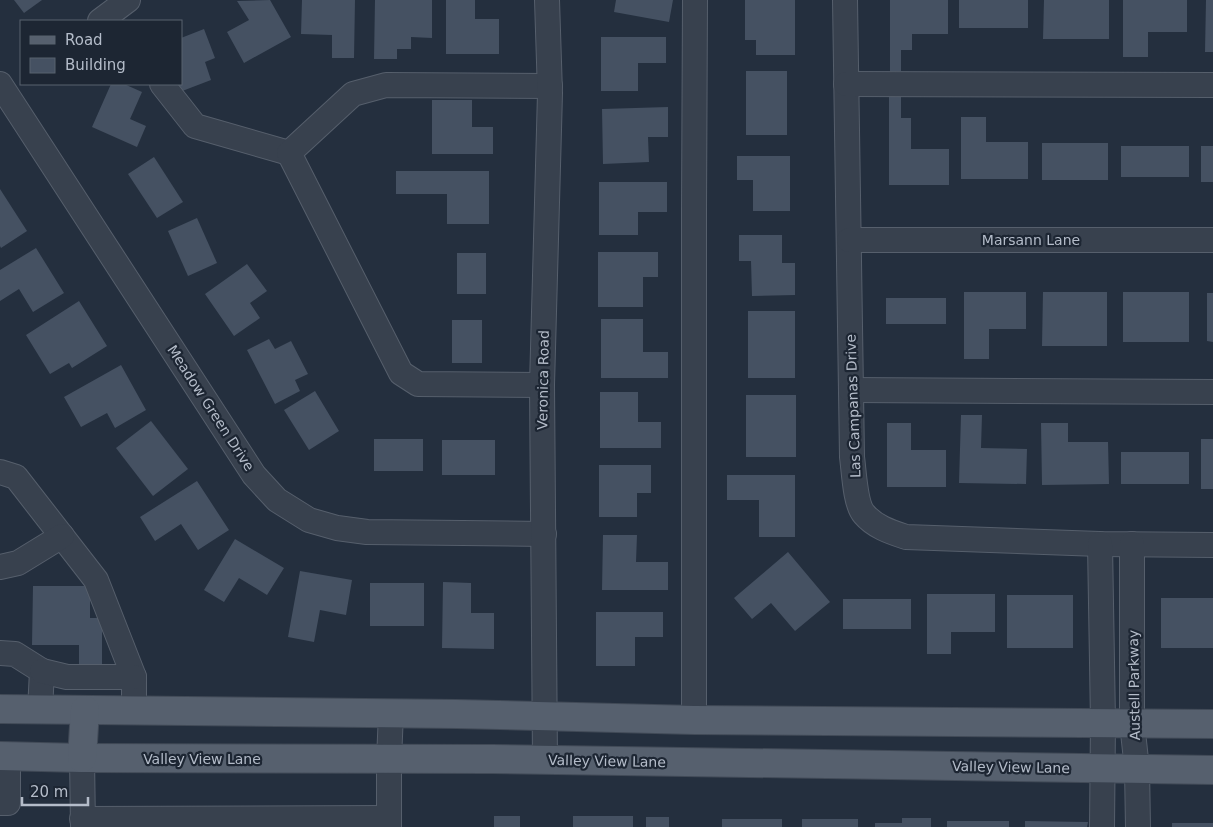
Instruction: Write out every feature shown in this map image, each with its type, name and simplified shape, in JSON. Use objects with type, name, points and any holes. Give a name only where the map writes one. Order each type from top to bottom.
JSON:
[{"type":"main road","points":[[0,709],[391,713],[694,720],[1213,724]]},
{"type":"main road","points":[[82,758],[85,710]]},
{"type":"main road","name":"Valley View Lane","points":[[4,756],[545,760],[1213,770]]},
{"type":"street","points":[[107,19],[128,0]]},
{"type":"street","name":"Veronica Road","points":[[545,760],[542,385],[550,86],[547,0]]},
{"type":"street","points":[[694,720],[695,0]]},
{"type":"street","name":"Las Campanas Drive","points":[[845,0],[852,457],[856,492],[863,514],[882,528],[906,537],[1100,544],[1213,545]]},
{"type":"street","points":[[846,84],[1213,85]]},
{"type":"street","points":[[163,85],[195,126],[290,152],[401,373],[418,384],[542,385]]},
{"type":"street","points":[[290,152],[353,94],[386,85],[550,86]]},
{"type":"street","name":"Meadow Green Drive","points":[[9,87],[254,475],[277,500],[309,520],[337,528],[368,532],[544,534]]},
{"type":"street","name":"Marsann Lane","points":[[849,240],[1213,240]]},
{"type":"street","points":[[851,390],[1213,392]]},
{"type":"street","points":[[0,472],[16,477],[96,580],[134,677],[134,711]]},
{"type":"street","points":[[0,567],[18,564],[62,536]]},
{"type":"street","points":[[1100,544],[1103,722],[1102,827]]},
{"type":"street","name":"Austell Parkway","points":[[1132,544],[1132,723],[1137,769],[1138,827]]},
{"type":"street","points":[[0,653],[15,654],[42,671],[67,677],[134,677]]},
{"type":"street","points":[[40,710],[42,671]]},
{"type":"street","points":[[82,758],[82,823],[389,822],[391,713]]},
{"type":"street","points":[[0,803],[8,803],[4,756]]},
{"type":"building","points":[[14,0],[42,0],[24,13]]},
{"type":"building","points":[[270,0],[291,37],[244,63],[227,32],[249,20],[237,1]]},
{"type":"building","points":[[302,0],[355,0],[354,58],[332,58],[332,35],[301,34]]},
{"type":"building","points":[[375,0],[432,0],[432,38],[411,37],[411,49],[397,49],[397,59],[374,59]]},
{"type":"building","points":[[446,0],[475,0],[475,19],[499,19],[499,54],[446,54]]},
{"type":"building","points":[[616,0],[673,0],[669,22],[614,12]]},
{"type":"building","points":[[745,0],[795,0],[795,55],[756,55],[756,40],[745,40]]},
{"type":"building","points":[[890,0],[948,0],[948,34],[912,34],[912,50],[901,50],[901,71],[890,71]]},
{"type":"building","points":[[959,0],[1028,0],[1028,28],[959,28]]},
{"type":"building","points":[[1044,0],[1109,0],[1109,39],[1043,39]]},
{"type":"building","points":[[1123,0],[1187,0],[1187,32],[1148,32],[1148,57],[1123,57]]},
{"type":"building","points":[[1206,0],[1213,0],[1213,52],[1205,52]]},
{"type":"building","points":[[204,29],[215,58],[205,62],[211,80],[177,93],[174,85],[182,85],[182,38]]},
{"type":"building","points":[[601,37],[666,37],[666,63],[638,63],[638,91],[601,91]]},
{"type":"building","points":[[746,71],[787,71],[787,135],[746,135]]},
{"type":"building","points":[[111,85],[126,85],[142,92],[130,119],[146,126],[137,147],[92,127]]},
{"type":"building","points":[[889,97],[901,97],[901,118],[911,118],[911,149],[949,149],[949,185],[889,185]]},
{"type":"building","points":[[432,100],[472,100],[472,127],[493,127],[493,154],[432,154]]},
{"type":"building","points":[[668,107],[668,137],[648,137],[649,162],[603,164],[602,109]]},
{"type":"building","points":[[961,117],[986,117],[986,142],[1028,142],[1028,179],[961,179]]},
{"type":"building","points":[[1042,143],[1108,143],[1108,180],[1042,180]]},
{"type":"building","points":[[1121,146],[1189,146],[1189,177],[1121,177]]},
{"type":"building","points":[[1201,146],[1213,146],[1213,182],[1201,182]]},
{"type":"building","points":[[737,156],[790,156],[790,211],[753,211],[753,180],[737,180]]},
{"type":"building","points":[[154,157],[183,202],[157,218],[128,174]]},
{"type":"building","points":[[396,171],[489,171],[489,224],[447,224],[447,194],[396,194]]},
{"type":"building","points":[[599,182],[667,182],[667,212],[638,212],[638,235],[599,235]]},
{"type":"building","points":[[0,189],[27,231],[1,248],[0,246]]},
{"type":"building","points":[[197,218],[217,263],[188,276],[168,231]]},
{"type":"building","points":[[739,235],[782,235],[782,263],[795,263],[795,295],[752,296],[751,261],[739,261]]},
{"type":"building","points":[[36,248],[64,293],[33,312],[19,289],[0,301],[0,270]]},
{"type":"building","points":[[598,252],[658,252],[658,277],[643,277],[643,307],[598,307]]},
{"type":"building","points":[[457,253],[486,253],[486,294],[457,294]]},
{"type":"building","points":[[247,264],[267,291],[250,303],[260,318],[234,336],[205,294]]},
{"type":"building","points":[[964,292],[1026,292],[1026,329],[989,329],[989,359],[964,359]]},
{"type":"building","points":[[1043,292],[1107,292],[1107,346],[1042,346]]},
{"type":"building","points":[[1123,292],[1189,292],[1189,342],[1123,342]]},
{"type":"building","points":[[1207,293],[1213,293],[1213,342],[1207,341]]},
{"type":"building","points":[[886,298],[946,298],[946,324],[886,324]]},
{"type":"building","points":[[79,301],[107,346],[72,368],[69,363],[50,374],[26,335]]},
{"type":"building","points":[[748,311],[795,311],[795,378],[748,378]]},
{"type":"building","points":[[601,319],[643,319],[643,352],[668,352],[668,378],[601,378]]},
{"type":"building","points":[[452,320],[482,320],[482,363],[452,363]]},
{"type":"building","points":[[269,339],[275,349],[291,341],[308,374],[295,380],[300,391],[275,404],[247,350]]},
{"type":"building","points":[[121,365],[146,410],[115,428],[107,413],[81,427],[64,397]]},
{"type":"building","points":[[315,391],[339,431],[309,450],[284,410]]},
{"type":"building","points":[[600,392],[638,392],[638,422],[661,422],[661,448],[600,448]]},
{"type":"building","points":[[746,395],[796,395],[796,457],[746,457]]},
{"type":"building","points":[[961,415],[982,415],[981,448],[1027,449],[1026,484],[959,483]]},
{"type":"building","points":[[151,421],[188,469],[153,496],[116,448]]},
{"type":"building","points":[[887,423],[911,423],[911,450],[946,450],[946,487],[887,487]]},
{"type":"building","points":[[1041,423],[1068,423],[1068,442],[1108,442],[1109,484],[1042,485]]},
{"type":"building","points":[[374,439],[423,439],[423,471],[374,471]]},
{"type":"building","points":[[1201,439],[1213,439],[1213,489],[1201,489]]},
{"type":"building","points":[[442,440],[495,440],[495,475],[442,475]]},
{"type":"building","points":[[1121,452],[1189,452],[1189,484],[1121,484]]},
{"type":"building","points":[[599,465],[651,465],[651,493],[637,493],[637,517],[599,517]]},
{"type":"building","points":[[727,475],[795,475],[795,537],[759,537],[759,500],[727,500]]},
{"type":"building","points":[[197,481],[229,530],[198,550],[181,524],[155,541],[140,517]]},
{"type":"building","points":[[603,535],[637,535],[636,562],[668,562],[668,590],[602,590]]},
{"type":"building","points":[[235,539],[284,568],[267,595],[239,578],[224,602],[204,590]]},
{"type":"building","points":[[788,552],[830,602],[795,631],[771,603],[752,619],[734,598]]},
{"type":"building","points":[[300,571],[352,580],[346,615],[320,610],[314,642],[288,637]]},
{"type":"building","points":[[443,582],[471,583],[471,613],[494,613],[494,649],[442,648]]},
{"type":"building","points":[[370,583],[424,583],[424,626],[370,626]]},
{"type":"building","points":[[33,586],[90,586],[90,618],[102,618],[102,668],[79,668],[79,645],[32,645]]},
{"type":"building","points":[[927,594],[995,594],[995,632],[951,632],[951,654],[927,654]]},
{"type":"building","points":[[1007,595],[1073,595],[1073,648],[1007,648]]},
{"type":"building","points":[[1161,598],[1213,598],[1213,648],[1161,648]]},
{"type":"building","points":[[843,599],[911,599],[911,629],[843,629]]},
{"type":"building","points":[[596,612],[663,612],[663,637],[635,637],[635,666],[596,666]]},
{"type":"building","points":[[494,816],[520,816],[520,827],[494,827]]},
{"type":"building","points":[[573,816],[633,816],[633,827],[573,827]]},
{"type":"building","points":[[646,817],[669,817],[669,827],[646,827]]},
{"type":"building","points":[[902,818],[931,818],[931,827],[875,827],[875,823],[902,823]]},
{"type":"building","points":[[722,819],[782,819],[782,827],[722,827]]},
{"type":"building","points":[[802,819],[858,819],[858,827],[802,827]]},
{"type":"building","points":[[947,821],[1009,821],[1009,827],[947,827]]},
{"type":"building","points":[[1025,821],[1088,822],[1087,827],[1025,827]]},
{"type":"building","points":[[1172,823],[1213,823],[1213,827],[1172,827]]}]
